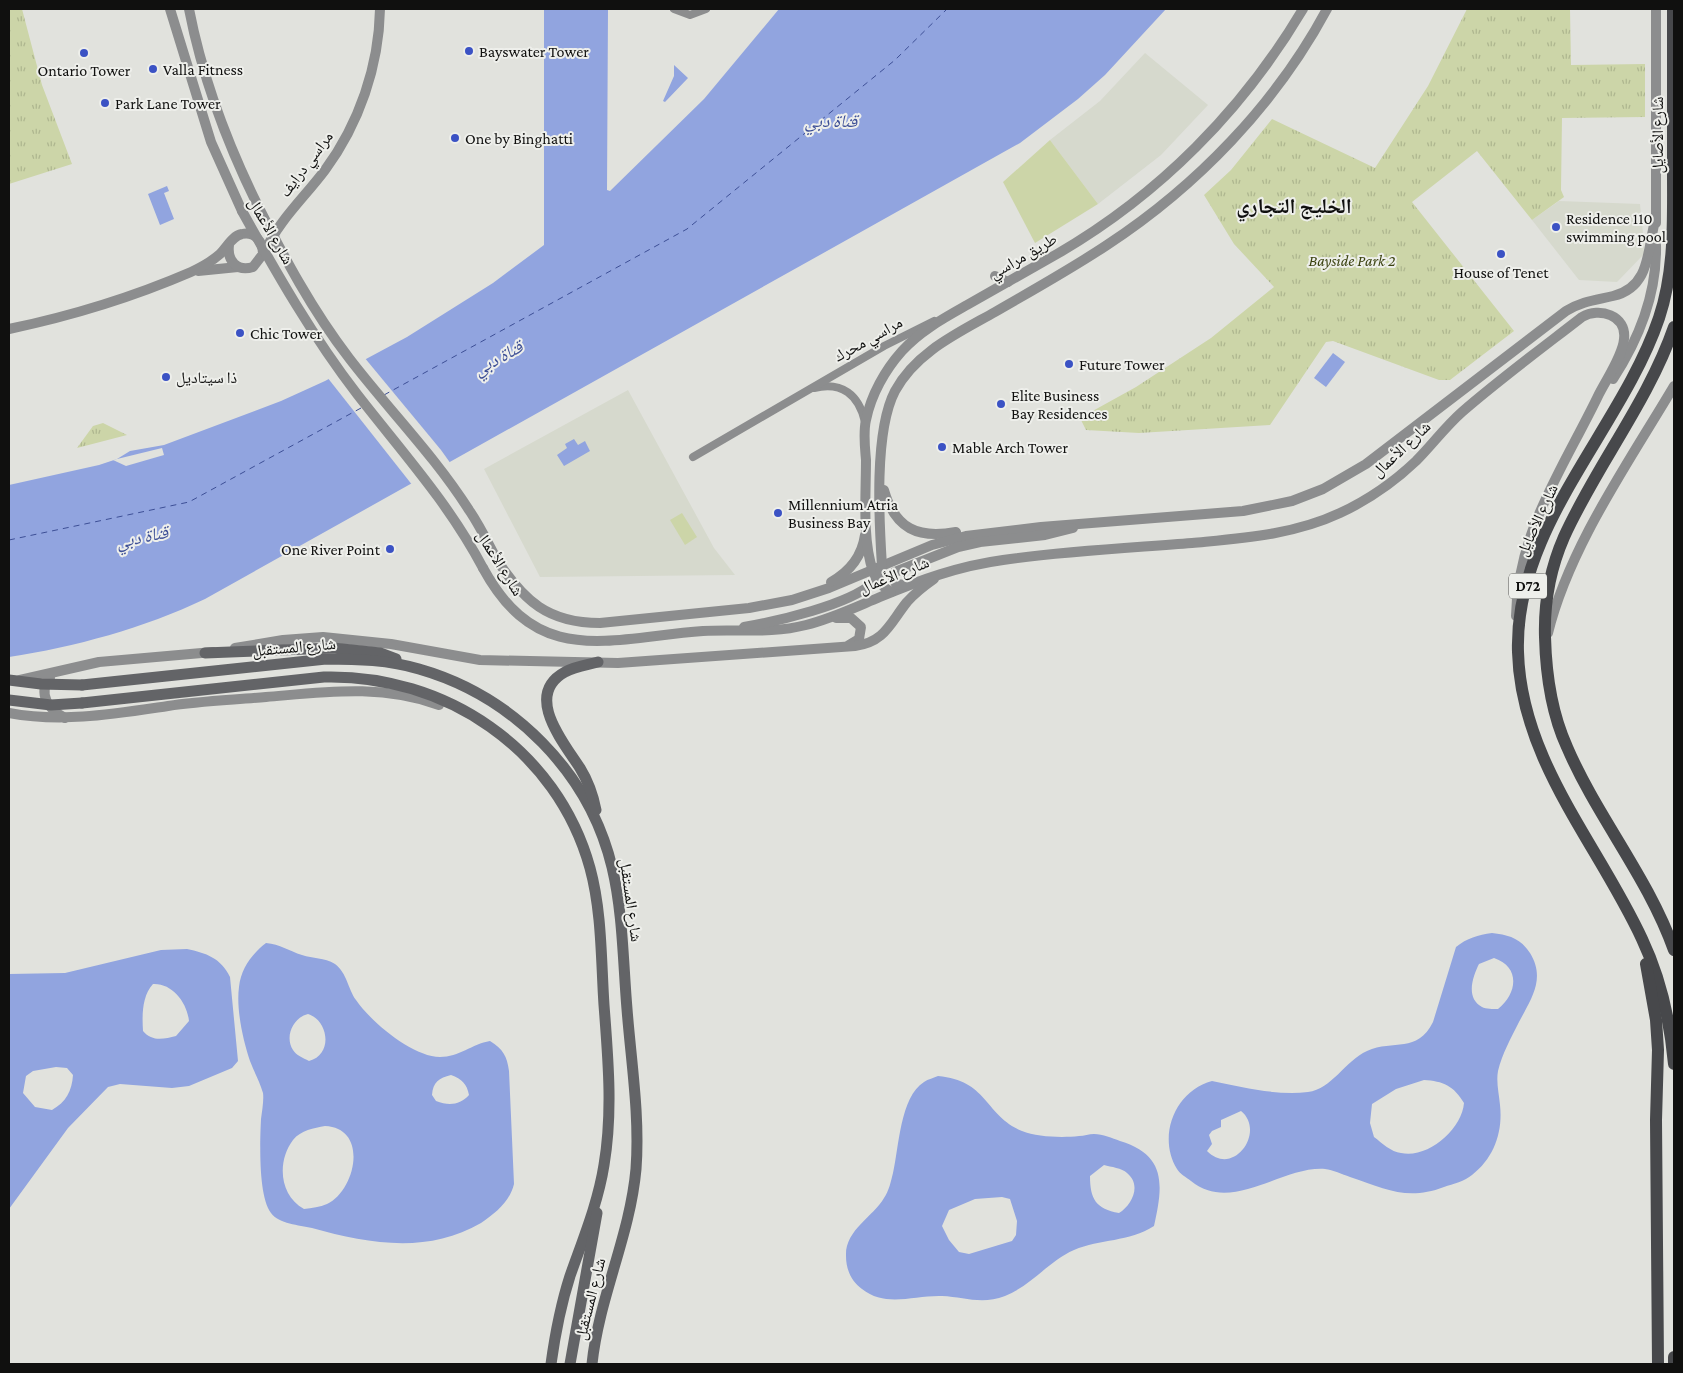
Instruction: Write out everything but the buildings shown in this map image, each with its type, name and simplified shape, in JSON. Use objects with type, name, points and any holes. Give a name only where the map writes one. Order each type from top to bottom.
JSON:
[{"type":"main road","name":"شارع الأصايل","points":[[1673,9],[1673,253],[1665,299],[1642,358],[1545,534],[1526,590],[1518,649],[1522,693],[1541,755],[1641,937],[1664,999],[1674,1064]]},
{"type":"main road","name":"شارع الأصايل","points":[[1674,327],[1658,366],[1563,539],[1548,592],[1545,646],[1551,698],[1567,747],[1651,897],[1674,950]]},
{"type":"main road","points":[[205,653],[294,648],[333,648],[380,653],[392,657],[404,665]]},
{"type":"main road","name":"شارع المستقبل","points":[[9,681],[82,685],[326,659],[365,660],[404,665],[433,673],[465,687],[515,718],[544,744],[569,774],[590,807],[599,827],[612,867],[618,909],[636,1149],[629,1209],[601,1311],[592,1364]]},
{"type":"main road","points":[[598,662],[564,672],[550,688],[547,704],[553,728],[589,786],[599,827]]},
{"type":"main road","name":"شارع المستقبل","points":[[9,700],[50,705],[309,678],[347,676],[385,681],[422,690],[464,709],[484,721],[520,750],[550,785],[573,825],[590,868],[598,913],[609,1088],[607,1144],[597,1199],[569,1278],[559,1318],[551,1364]]},
{"type":"main road","points":[[1641,937],[1654,1004],[1657,1042],[1658,1364]]},
{"type":"main road","points":[[570,1364],[577,1315],[595,1231],[597,1199]]},
{"type":"main road","points":[[1674,1357],[1674,1364]]},
{"type":"street","name":"شارع الأعمال","points":[[170,9],[212,142],[242,211],[318,338],[357,393],[447,506],[502,599],[517,615],[535,627],[562,639],[601,641],[726,630],[752,632],[779,631],[805,626],[830,618],[952,569],[1013,558],[1261,536],[1302,527],[1348,509],[1396,478],[1464,411],[1582,317],[1588,313],[1603,312],[1616,319],[1624,332],[1622,348],[1593,406]]},
{"type":"street","name":"شارع الأعمال","points":[[189,9],[216,105],[236,160],[284,257],[324,324],[359,371],[445,476],[470,511],[511,582],[541,610],[579,622],[600,623],[749,608],[808,595],[877,571],[954,538],[1090,522],[1259,508],[1308,496],[1338,482],[1366,464],[1566,311],[1589,300],[1615,296],[1630,289],[1641,278],[1647,266],[1656,217]]},
{"type":"street","name":"مراسي درايف","points":[[263,254],[282,220],[326,169],[353,122],[372,69],[380,9]]},
{"type":"street","points":[[674,9],[690,15],[706,9]]},
{"type":"street","name":"طريق مراسي","points":[[877,571],[867,524],[865,423],[875,393],[892,362],[916,337],[945,318],[1103,226],[1169,173],[1227,113],[1282,42],[1303,9]]},
{"type":"street","name":"طريق مراسي","points":[[877,571],[881,440],[885,416],[894,392],[916,363],[935,347],[1107,245],[1177,193],[1218,154],[1268,98],[1298,57],[1327,9]]},
{"type":"street","name":"شارع الأعمال","points":[[1593,406],[1614,376],[1632,345],[1645,315],[1653,283],[1656,250],[1656,9]]},
{"type":"street","points":[[1272,36],[1282,42]]},
{"type":"street","name":"مراسي درايف","points":[[248,233],[266,229],[282,220]]},
{"type":"street","points":[[9,329],[100,305],[192,272],[212,260],[237,236],[248,233],[260,240],[263,254],[253,267],[192,272]]},
{"type":"street","points":[[229,245],[229,258],[238,267]]},
{"type":"street","points":[[995,276],[1008,282]]},
{"type":"street","name":"مراسي محرك","points":[[692,458],[908,332],[945,318]]},
{"type":"street","name":"مراسي محرك","points":[[808,389],[830,385],[847,390],[859,403],[865,423]]},
{"type":"street","points":[[1545,646],[1562,587],[1579,549],[1674,386]]},
{"type":"street","points":[[1518,649],[1516,602],[1529,537],[1545,496],[1593,406]]},
{"type":"street","points":[[880,477],[892,511],[907,527],[920,534],[934,535],[985,528],[1040,527]]},
{"type":"street","points":[[912,584],[896,584],[893,578],[895,572],[958,547],[1045,536],[1090,522]]},
{"type":"street","points":[[808,595],[839,578],[850,567],[862,547],[867,524]]},
{"type":"street","points":[[9,681],[100,662],[205,653],[283,640],[323,638],[391,644],[480,660],[598,662],[667,661],[863,645],[883,636],[912,596],[935,578],[952,569]]},
{"type":"street","points":[[877,571],[891,592]]},
{"type":"street","points":[[726,630],[784,619],[821,608],[870,586],[877,571]]},
{"type":"street","points":[[830,618],[852,618],[859,623],[861,635],[848,646]]},
{"type":"street","points":[[55,672],[47,680],[44,692],[54,713],[65,718]]},
{"type":"street","points":[[9,713],[35,717],[65,718],[120,713],[196,702],[352,690],[383,692],[413,697],[484,721]]},
{"type":"shaded area","points":[[1145,53],[1208,105],[1161,155],[1098,204],[1050,140],[1100,101]]},
{"type":"shaded area","points":[[1559,201],[1640,204],[1645,253],[1617,282],[1579,280],[1532,220]]},
{"type":"shaded area","points":[[628,390],[714,548],[735,575],[540,577],[484,469]]},
{"type":"green space","points":[[9,9],[22,9],[42,85],[72,164],[9,184]]},
{"type":"green space","name":"Bayside Park 2","points":[[1467,9],[1570,9],[1571,65],[1645,64],[1645,117],[1562,118],[1561,190],[1564,197],[1532,220],[1477,151],[1412,202],[1514,331],[1450,380],[1439,380],[1333,341],[1326,342],[1270,425],[1139,433],[1086,430],[1080,418],[1136,387],[1211,338],[1274,287],[1234,244],[1204,195],[1231,170],[1272,119],[1375,168],[1428,86]]},
{"type":"green space","points":[[1050,140],[1098,204],[1035,243],[1003,182]]},
{"type":"green space","points":[[103,423],[127,435],[77,448],[93,426]]},
{"type":"green space","points":[[682,513],[697,537],[685,545],[670,520]]},
{"type":"water","name":"قناة دبي","points":[[544,9],[608,9],[607,190],[610,191],[704,99],[779,9],[1166,9],[1105,75],[1078,99],[1020,143],[205,599],[158,619],[109,635],[59,648],[9,657],[9,485],[99,465],[117,459],[130,451],[164,445],[281,401],[325,381],[407,337],[493,283],[544,245]]},
{"type":"water","points":[[674,65],[688,78],[665,102],[663,101],[674,76]]},
{"type":"water","points":[[167,186],[169,191],[164,193],[174,219],[160,225],[148,194]]},
{"type":"water","points":[[1333,353],[1345,362],[1326,387],[1314,378]]},
{"type":"water","points":[[574,439],[578,445],[585,441],[590,451],[564,466],[557,455],[567,448],[565,444]]},
{"type":"water","points":[[1492,933],[1509,936],[1526,948],[1535,962],[1537,980],[1532,997],[1507,1046],[1498,1071],[1497,1084],[1501,1115],[1495,1144],[1486,1161],[1472,1175],[1459,1182],[1431,1191],[1407,1193],[1386,1189],[1338,1172],[1325,1169],[1308,1170],[1240,1191],[1223,1193],[1207,1190],[1178,1171],[1171,1156],[1169,1143],[1170,1129],[1173,1116],[1188,1094],[1199,1086],[1212,1081],[1272,1092],[1296,1093],[1317,1090],[1367,1051],[1404,1044],[1420,1038],[1427,1032],[1433,1022],[1456,947],[1469,939]],"holes":[[[1494,958],[1503,962],[1509,968],[1513,981],[1512,989],[1504,1003],[1498,1009],[1488,1009],[1477,1003],[1472,993],[1472,987],[1479,964]],[[1424,1080],[1442,1083],[1460,1097],[1464,1103],[1462,1113],[1450,1132],[1432,1147],[1411,1154],[1394,1151],[1374,1137],[1370,1123],[1372,1104],[1396,1089]],[[1241,1111],[1248,1120],[1250,1129],[1244,1149],[1227,1159],[1217,1158],[1207,1151],[1212,1144],[1209,1135],[1212,1131],[1221,1127],[1221,1120]]]},
{"type":"water","points":[[266,943],[280,946],[302,955],[327,960],[335,964],[345,976],[353,996],[363,1009],[382,1028],[418,1051],[440,1057],[459,1053],[490,1041],[501,1050],[506,1057],[509,1071],[514,1184],[506,1201],[497,1211],[481,1223],[461,1233],[440,1239],[398,1243],[377,1242],[290,1224],[279,1220],[271,1213],[264,1194],[260,1153],[263,1093],[247,1053],[238,1005],[242,974],[248,962]],"holes":[[[308,1014],[315,1017],[320,1023],[325,1037],[325,1045],[322,1052],[309,1061],[294,1052],[290,1045],[292,1028],[298,1019]],[[451,1075],[458,1078],[467,1088],[469,1095],[462,1101],[454,1104],[445,1104],[436,1101],[432,1095],[437,1081]],[[325,1126],[339,1129],[348,1137],[353,1148],[353,1160],[351,1174],[337,1197],[327,1204],[304,1209],[289,1195],[285,1187],[283,1167],[284,1158],[293,1140],[308,1130]]]},
{"type":"water","points":[[187,949],[200,952],[212,957],[222,965],[230,977],[238,1061],[232,1068],[189,1086],[172,1088],[120,1084],[108,1087],[68,1128],[9,1209],[9,974],[65,973],[161,950]],"holes":[[[153,984],[172,990],[185,1007],[189,1021],[176,1036],[163,1039],[154,1038],[143,1031],[145,1000]],[[56,1067],[67,1068],[73,1075],[67,1096],[52,1110],[35,1107],[23,1093],[26,1076],[33,1071]]]},
{"type":"water","points":[[938,1076],[955,1079],[967,1084],[977,1091],[1000,1116],[1022,1131],[1035,1135],[1057,1137],[1101,1135],[1135,1147],[1154,1164],[1158,1174],[1160,1185],[1159,1198],[1154,1226],[1125,1238],[1084,1246],[1074,1250],[1056,1260],[1024,1286],[997,1299],[981,1300],[932,1296],[890,1299],[871,1295],[862,1289],[852,1278],[848,1270],[846,1261],[847,1247],[855,1231],[879,1205],[890,1186],[902,1124],[910,1099],[916,1089],[924,1082]],"holes":[[[1104,1165],[1125,1171],[1134,1183],[1134,1194],[1128,1205],[1119,1213],[1100,1206],[1091,1191],[1090,1176]],[[1002,1197],[1010,1199],[1017,1221],[1016,1235],[1012,1241],[969,1254],[959,1252],[949,1240],[942,1226],[949,1210],[975,1199]]]},
{"type":"pier","points":[[364,357],[451,464],[413,486],[327,377]]},
{"type":"pier","points":[[162,448],[164,455],[126,466],[113,460]]},
{"type":"ferry route","points":[[384,395],[687,229],[895,60],[947,9]]},
{"type":"ferry route","points":[[9,540],[189,502],[361,408]]},
{"type":"place","name":"Bayswater Tower","points":[[469,51]]},
{"type":"place","name":"Ontario Tower","points":[[84,53]]},
{"type":"place","name":"Valla Fitness","points":[[153,69]]},
{"type":"place","name":"Park Lane Tower","points":[[105,103]]},
{"type":"place","name":"One by Binghatti","points":[[455,138]]},
{"type":"place","name":"Residence 110 swimming pool","points":[[1556,227]]},
{"type":"place","name":"House of Tenet","points":[[1501,254]]},
{"type":"place","name":"Chic Tower","points":[[240,333]]},
{"type":"place","name":"Future Tower","points":[[1069,364]]},
{"type":"place","name":"ذا سيتاديل","points":[[166,377]]},
{"type":"place","name":"Elite Business Bay Residences","points":[[1001,404]]},
{"type":"place","name":"Mable Arch Tower","points":[[942,447]]},
{"type":"place","name":"Millennium Atria Business Bay","points":[[778,513]]},
{"type":"place","name":"One River Point","points":[[390,549]]},
{"type":"district","name":"الخليج التجاري","points":[[1294,206]]}]
